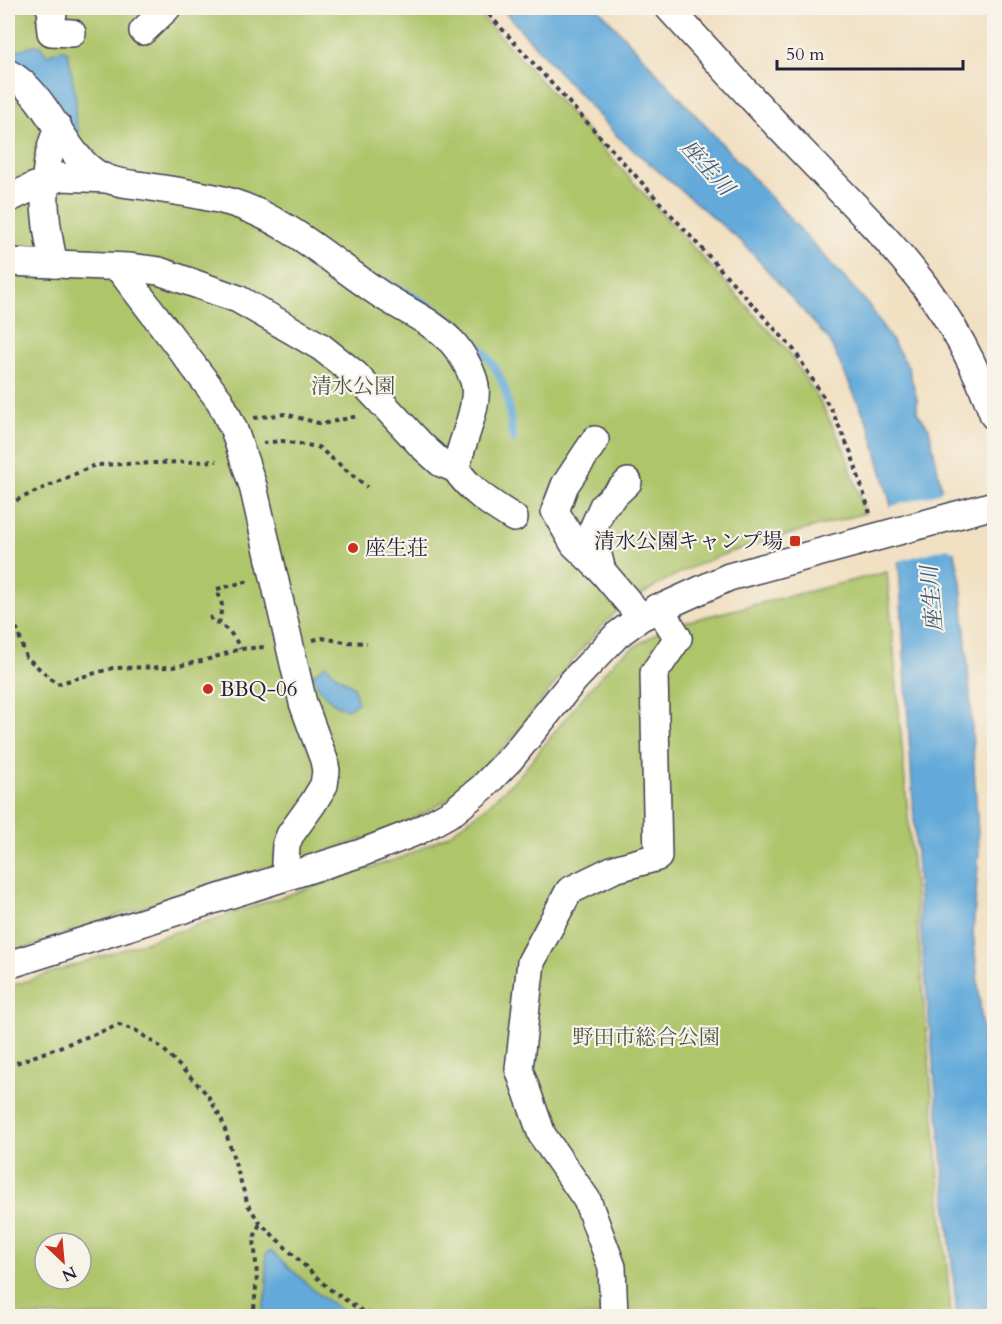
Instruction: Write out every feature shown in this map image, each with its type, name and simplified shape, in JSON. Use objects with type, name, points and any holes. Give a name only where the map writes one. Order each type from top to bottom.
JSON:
[{"type":"street","points":[[50,8],[53,14],[50,23],[51,32],[72,33]]},
{"type":"street","points":[[143,31],[167,8]]},
{"type":"street","points":[[669,8],[876,227],[922,282],[955,333],[994,416]]},
{"type":"street","points":[[8,73],[15,76],[34,95],[76,154],[99,175],[110,179]]},
{"type":"street","points":[[54,264],[45,218],[45,183],[53,139],[58,127]]},
{"type":"street","points":[[8,199],[45,183],[68,177],[110,179],[212,197],[246,208],[294,232],[382,295],[428,321],[453,343],[474,379],[476,389],[474,405],[456,469]]},
{"type":"street","points":[[8,261],[128,267],[159,271],[238,299],[321,347],[355,374],[422,446],[441,463],[456,469],[461,477],[491,504],[514,518]]},
{"type":"street","points":[[118,267],[213,392],[237,442],[253,486],[303,703],[326,771],[324,785],[290,835],[286,845],[285,862]]},
{"type":"street","points":[[596,440],[565,484],[555,511],[574,544],[648,613],[668,622],[678,638],[654,673],[658,857],[614,869],[569,891],[531,962],[519,1069],[542,1135],[587,1200],[612,1267],[614,1317]]},
{"type":"street","points":[[603,571],[592,531],[603,506],[628,482]]},
{"type":"street","points":[[8,965],[361,853],[418,831],[454,811],[483,787],[511,758],[574,680],[617,635],[648,613],[729,577],[876,526],[952,517],[994,505]]},
{"type":"path","points":[[483,8],[794,350],[831,409],[851,453],[876,526]]},
{"type":"path","points":[[237,442],[285,414],[322,424],[365,414]]},
{"type":"path","points":[[8,504],[95,465],[237,442],[282,441],[318,447],[367,487]]},
{"type":"path","points":[[219,624],[222,605],[218,589],[273,576]]},
{"type":"path","points":[[8,602],[26,657],[57,684],[113,668],[173,667],[206,660],[240,649],[289,645],[322,638],[367,643]]},
{"type":"path","points":[[210,616],[212,621],[235,636],[240,649]]},
{"type":"path","points":[[8,1066],[119,1025],[135,1030],[162,1048],[207,1094],[222,1120],[248,1205],[260,1223],[328,1288],[362,1311],[376,1317]]},
{"type":"path","points":[[249,1317],[254,1309],[257,1276],[254,1238],[260,1223]]},
{"type":"green space","name":"清水公園","points":[[8,8],[474,8],[786,349],[820,401],[844,449],[865,513],[725,554],[671,577],[624,606],[596,633],[518,731],[476,776],[452,796],[404,823],[349,844],[239,876],[8,954]]},
{"type":"green space","name":"野田市総合公園","points":[[887,572],[951,1316],[8,1316],[8,987],[403,857],[448,835],[485,808],[520,775],[618,657],[668,626]]},
{"type":"water","name":"座生川","points":[[501,8],[598,8],[869,305],[908,366],[917,399],[917,412],[929,428],[961,582],[979,853],[973,931],[994,1152],[994,1316],[957,1316],[920,921],[899,566],[891,505],[870,428],[829,340],[743,243],[617,136]]},
{"type":"water","points":[[35,45],[40,46],[47,55],[62,49],[68,52],[76,100],[75,118],[79,133],[72,133],[8,62],[8,50],[19,50]]},
{"type":"water","points":[[326,665],[337,676],[353,686],[358,703],[347,709],[335,704],[326,696],[312,675]]},
{"type":"water","points":[[271,1251],[318,1294],[350,1316],[262,1316],[267,1287],[266,1253]]},
{"type":"pier","points":[[945,486],[960,554],[947,548],[895,562],[889,507],[939,493]]},
{"type":"waterway","points":[[381,280],[435,309],[468,334],[482,349],[503,384],[513,439]]},
{"type":"place","name":"清水公園キャンプ場","points":[[795,541]]},
{"type":"place","name":"座生荘","points":[[353,548]]},
{"type":"place","name":"BBQ-06","points":[[208,689]]}]
